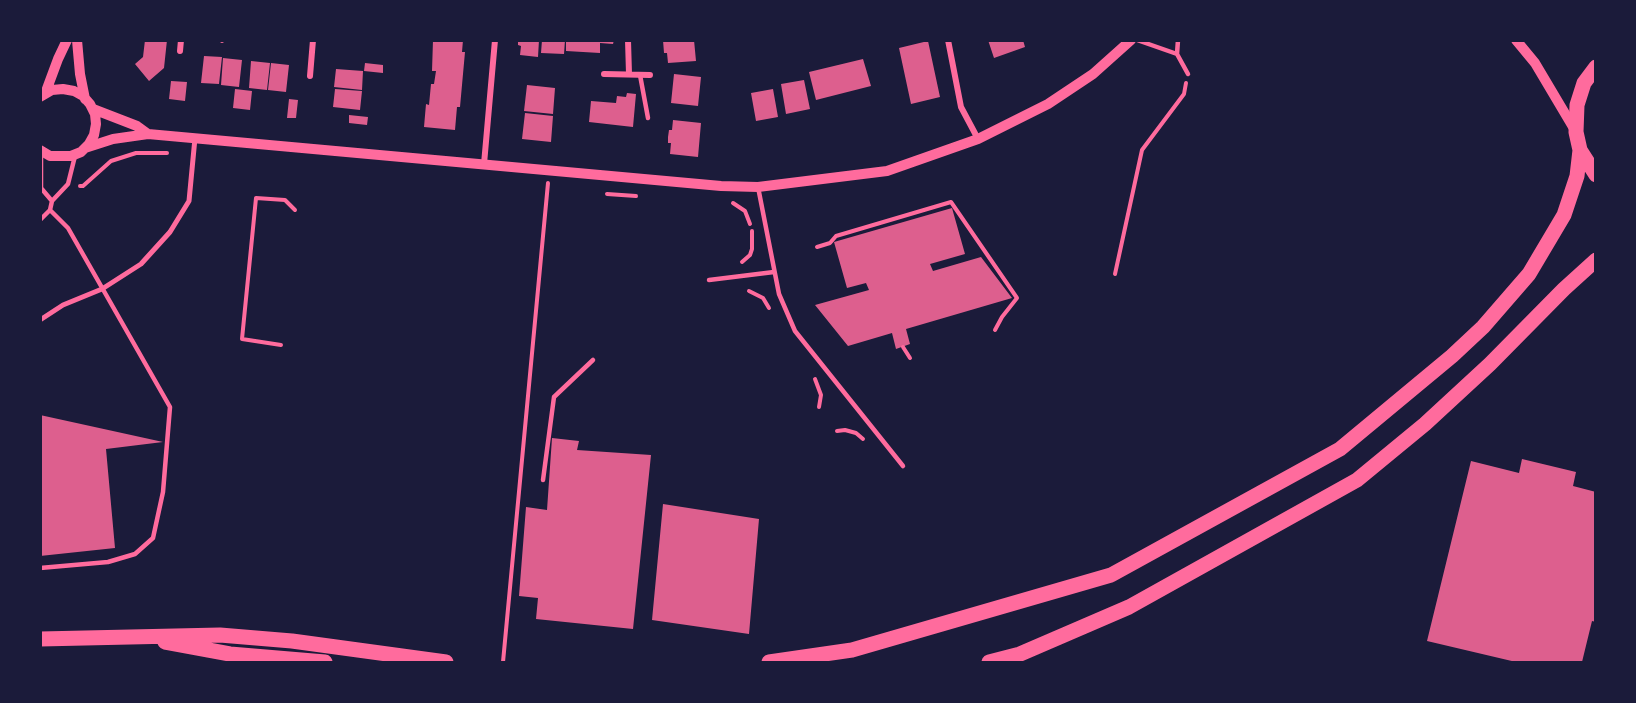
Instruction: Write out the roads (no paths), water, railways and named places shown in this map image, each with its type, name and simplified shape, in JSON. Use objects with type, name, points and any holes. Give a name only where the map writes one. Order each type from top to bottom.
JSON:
[{"type":"main road","points":[[769,663],[852,650],[1111,575],[1340,449],[1452,356],[1482,327],[1528,274],[1563,215],[1577,176],[1580,150],[1576,132],[1577,105],[1584,83],[1596,67]]},
{"type":"main road","points":[[1580,150],[1596,175]]},
{"type":"main road","points":[[989,663],[1020,654],[1128,607],[1357,480],[1425,424],[1596,260]]},
{"type":"main road","points":[[40,639],[220,634],[292,641],[446,663]]},
{"type":"main road","points":[[133,636],[230,654],[325,663]]},
{"type":"street","points":[[43,95],[67,40]]},
{"type":"street","points":[[77,40],[80,74],[86,99]]},
{"type":"street","points":[[180,51],[181,40]]},
{"type":"street","points":[[310,76],[313,40]]},
{"type":"street","points":[[484,164],[495,40]]},
{"type":"street","points":[[628,40],[629,74]]},
{"type":"street","points":[[948,40],[961,107],[978,139]]},
{"type":"street","points":[[41,150],[50,156],[61,157],[113,139],[148,134],[721,186],[758,187],[887,171],[978,139],[1048,104],[1093,74],[1131,40]]},
{"type":"street","points":[[1516,40],[1535,63],[1576,132]]},
{"type":"street","points":[[604,74],[650,75]]},
{"type":"street","points":[[43,95],[63,89],[74,91],[86,99],[93,109],[96,124],[94,135],[85,148]]},
{"type":"street","points":[[93,109],[137,126],[148,134]]},
{"type":"street","points":[[40,320],[63,305],[102,289],[141,264],[170,232],[189,201],[195,138]]},
{"type":"lane","points":[[1137,40],[1177,54]]},
{"type":"lane","points":[[1178,40],[1177,54],[1188,74]]},
{"type":"lane","points":[[640,75],[648,118]]},
{"type":"lane","points":[[41,150],[41,188],[52,201]]},
{"type":"lane","points":[[40,220],[50,210],[52,201],[69,184],[75,154]]},
{"type":"lane","points":[[758,187],[779,294],[795,331],[903,466]]},
{"type":"lane","points":[[40,568],[108,562],[135,554],[153,538],[163,492],[170,407],[68,228],[50,210]]},
{"type":"lane","points":[[709,280],[774,272]]},
{"type":"lane","points":[[543,480],[554,397],[593,360]]}]
